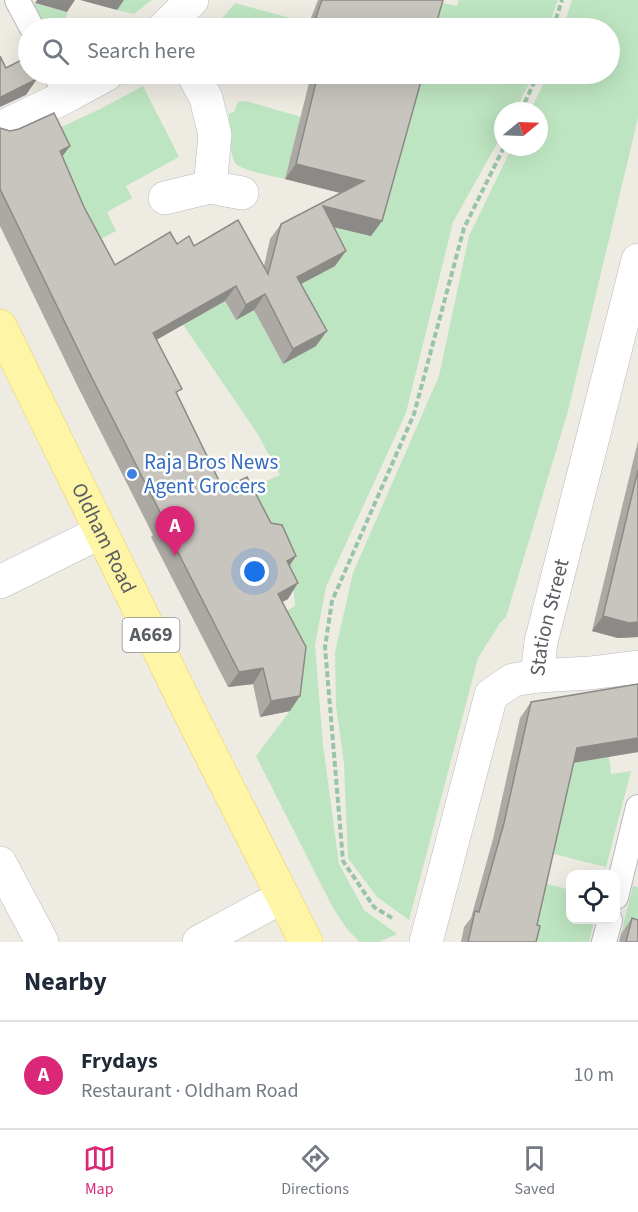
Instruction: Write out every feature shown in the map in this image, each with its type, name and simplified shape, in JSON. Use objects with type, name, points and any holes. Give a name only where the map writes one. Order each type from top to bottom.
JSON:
[{"type":"main road","name":"Oldham Road","points":[[0,326],[306,942]]},
{"type":"street","points":[[174,18],[192,0]]},
{"type":"street","points":[[198,84],[206,98],[215,135],[210,187]]},
{"type":"street","points":[[0,128],[61,85]]},
{"type":"street","points":[[165,198],[210,187],[242,193]]},
{"type":"street","name":"Station Street","points":[[427,938],[491,695],[513,680],[537,676],[541,642],[638,260]]},
{"type":"street","points":[[0,582],[101,532]]},
{"type":"street","points":[[537,676],[638,667]]},
{"type":"street","points":[[0,863],[42,942]]},
{"type":"street","points":[[206,941],[282,897]]},
{"type":"lane","points":[[17,0],[27,18]]},
{"type":"lane","points":[[620,888],[631,868],[638,807]]},
{"type":"lane","points":[[604,942],[609,924]]},
{"type":"path","points":[[556,18],[562,0]]},
{"type":"path","points":[[525,102],[533,84]]},
{"type":"path","points":[[427,938],[374,907],[343,861],[325,647],[332,601],[414,414],[464,228],[500,156]]},
{"type":"path","points":[[212,482],[240,484]]},
{"type":"green space","points":[[27,0],[67,12],[66,18],[36,18]]},
{"type":"green space","points":[[120,0],[152,0],[134,14],[117,10]]},
{"type":"green space","points":[[430,0],[457,6],[459,0],[558,0],[552,18],[415,18]]},
{"type":"green space","points":[[572,0],[638,0],[638,118],[568,411],[506,617],[478,658],[409,920],[377,897],[348,858],[344,763],[336,706],[335,652],[353,573],[439,376],[469,236],[508,156],[548,156],[548,102],[534,102],[543,84],[620,84],[620,18],[566,18]]},
{"type":"green space","points":[[235,3],[290,18],[222,18]]},
{"type":"green space","points":[[353,84],[529,84],[520,102],[494,102],[494,149],[453,222],[406,413],[326,587],[315,645],[323,745],[339,864],[364,910],[397,934],[379,942],[360,942],[347,929],[333,908],[256,756],[290,711],[293,679],[272,619],[295,606],[292,568],[285,572],[251,487],[280,475],[257,433],[171,307],[88,278],[133,255],[196,317],[225,301],[236,320],[254,300],[265,331],[283,364],[281,295],[335,266],[310,218],[339,228]]},
{"type":"green space","points":[[143,86],[179,157],[126,186],[132,198],[107,212],[116,231],[76,252],[46,134]]},
{"type":"green space","points":[[246,101],[301,117],[285,179],[245,169],[236,164],[234,160],[229,113],[234,112],[238,102]]},
{"type":"green space","points":[[568,755],[609,757],[611,774],[631,771],[606,867],[546,852]]},
{"type":"green space","points":[[540,882],[566,889],[566,924],[593,924],[589,942],[529,942]]},
{"type":"green space","points":[[633,886],[638,887],[638,922],[633,937],[621,934]]},
{"type":"building","points":[[322,0],[443,0],[438,18],[316,18]]},
{"type":"building","points":[[0,56],[6,68],[18,62],[18,84],[27,84],[0,98]]},
{"type":"building","points":[[316,84],[420,84],[382,221],[323,206],[346,251],[297,277],[327,331],[293,349],[265,294],[246,305],[236,286],[153,333],[182,389],[176,392],[223,489],[247,477],[271,523],[282,525],[296,556],[287,561],[298,583],[278,594],[306,647],[300,696],[271,701],[263,668],[239,672],[162,521],[164,520],[0,189],[0,128],[10,131],[19,129],[54,113],[70,146],[60,151],[84,207],[115,265],[170,232],[177,244],[189,236],[194,246],[238,220],[268,274],[281,224],[364,181],[296,164]]},
{"type":"building","points":[[638,470],[638,622],[629,623],[603,616]]},
{"type":"building","points":[[638,684],[638,738],[577,748],[537,925],[540,926],[536,942],[468,942],[475,911],[479,912],[504,823],[531,702]]},
{"type":"building","points":[[632,918],[638,920],[638,942],[626,942]]},
{"type":"place","name":"Raja Bros News Agent Grocers","points":[[132,474]]},
{"type":"place","name":"Frydays","points":[[175,556]]}]
